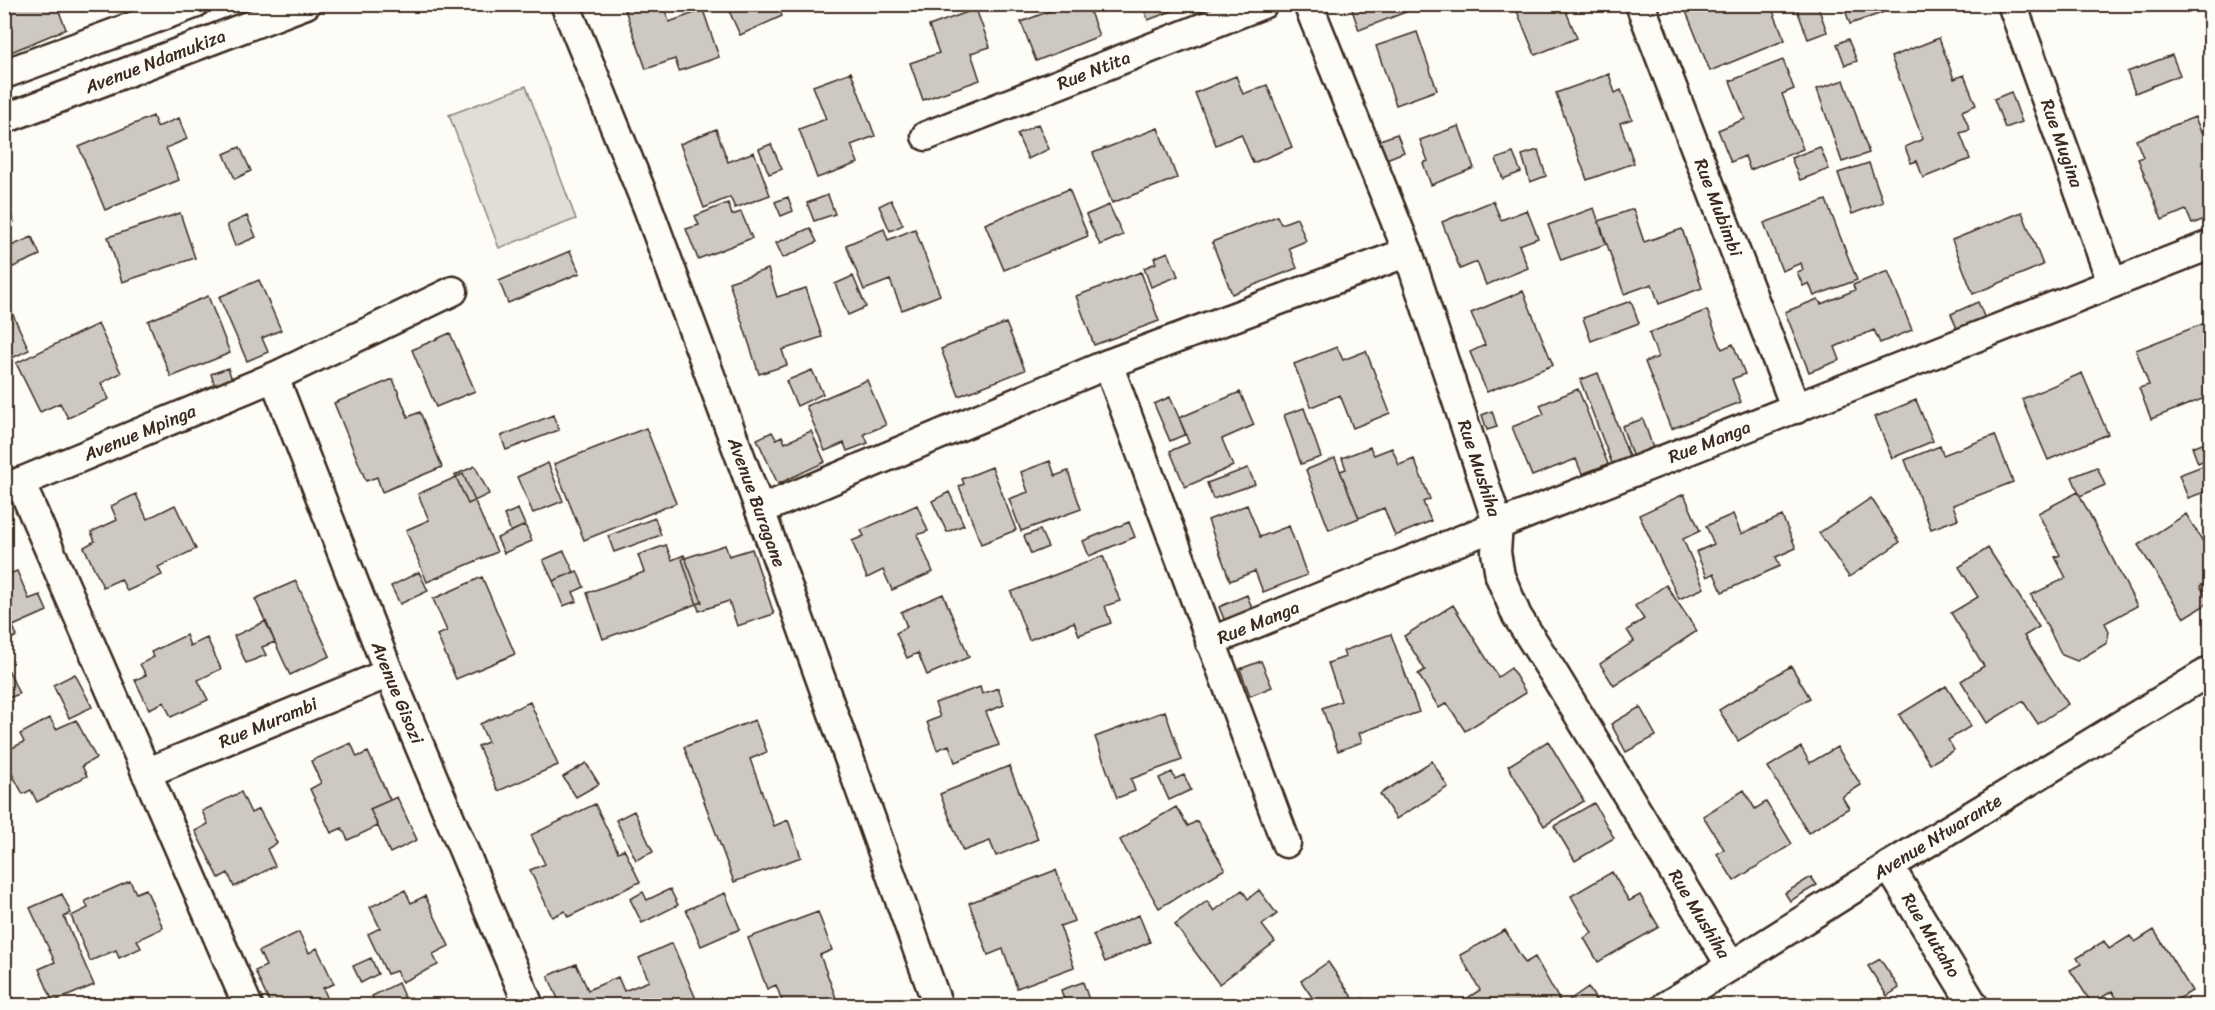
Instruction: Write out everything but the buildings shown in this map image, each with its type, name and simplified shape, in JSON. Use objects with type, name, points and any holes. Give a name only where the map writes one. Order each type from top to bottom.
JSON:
[{"type":"street","points":[[4,74],[194,4]]},
{"type":"street","name":"Avenue Ndamukiza","points":[[4,119],[306,4]]},
{"type":"street","name":"Avenue Buragane","points":[[565,4],[648,208],[760,510],[938,1005]]},
{"type":"street","name":"Rue Ntita","points":[[926,136],[1263,4]]},
{"type":"street","name":"Rue Mushiha","points":[[1308,4],[1408,252],[1498,525],[1496,552],[1500,576],[1517,616],[1731,966]]},
{"type":"street","name":"Rue Mubimbi","points":[[1640,4],[1796,409]]},
{"type":"street","name":"Rue Mugina","points":[[2012,4],[2112,283]]},
{"type":"street","name":"Rue Manga","points":[[1210,642],[1498,525],[2211,245]]},
{"type":"street","points":[[760,510],[1108,364],[1408,252]]},
{"type":"street","name":"Avenue Mpinga","points":[[12,486],[274,377],[453,291]]},
{"type":"street","points":[[1108,364],[1286,843]]},
{"type":"street","name":"Avenue Gisozi","points":[[274,377],[389,673],[529,1005]]},
{"type":"street","points":[[12,486],[146,773],[248,1005]]},
{"type":"street","name":"Avenue Ntwarante","points":[[1666,1005],[1889,866],[2211,671]]},
{"type":"street","name":"Rue Murambi","points":[[146,773],[389,673]]},
{"type":"street","name":"Rue Mutaho","points":[[1889,866],[1974,1005]]},
{"type":"shaded area","points":[[526,86],[576,219],[499,248],[449,115]]}]
